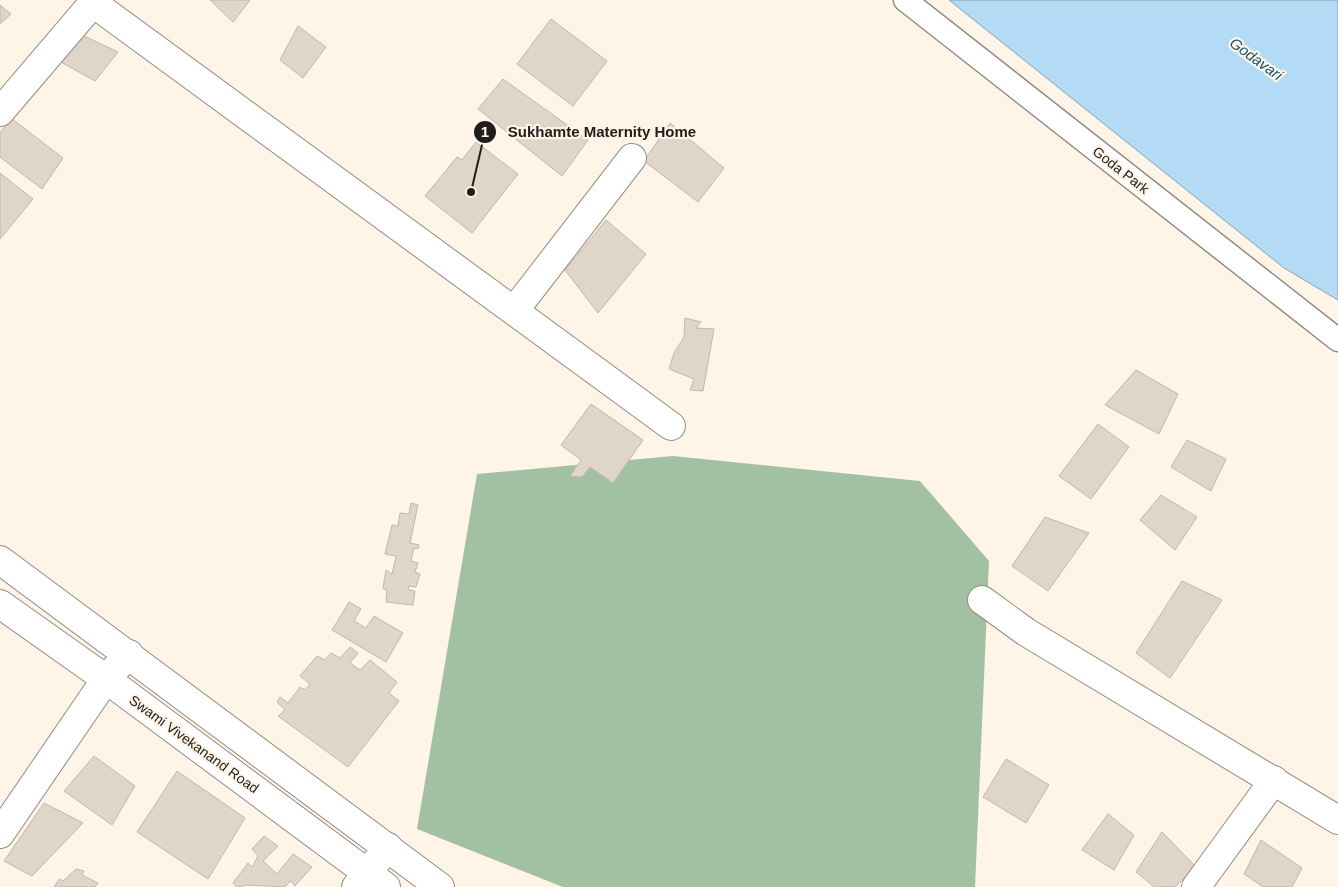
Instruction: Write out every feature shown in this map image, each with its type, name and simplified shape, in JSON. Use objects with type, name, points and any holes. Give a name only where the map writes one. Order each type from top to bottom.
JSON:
[{"type":"street","name":"Goda Park","points":[[904,0],[1338,340]]},
{"type":"street","points":[[0,112],[91,2],[671,426]]},
{"type":"street","points":[[514,311],[632,158]]},
{"type":"street","points":[[1,563],[129,654],[440,887]]},
{"type":"street","points":[[982,600],[1026,632],[1338,820]]},
{"type":"street","name":"Swami Vivekanand Road","points":[[0,604],[106,679],[370,882]]},
{"type":"street","points":[[0,834],[106,679],[129,654]]},
{"type":"street","points":[[1196,887],[1274,780]]},
{"type":"street","points":[[370,882],[388,847]]},
{"type":"green space","points":[[673,456],[920,481],[989,561],[975,887],[563,887],[417,829],[477,474]]},
{"type":"water","name":"Godavari","points":[[949,0],[1338,0],[1338,300],[1284,268]]},
{"type":"building","points":[[210,0],[250,0],[233,22]]},
{"type":"building","points":[[0,5],[11,14],[0,24]]},
{"type":"building","points":[[551,19],[607,61],[573,106],[517,64]]},
{"type":"building","points":[[298,26],[326,47],[303,78],[280,60]]},
{"type":"building","points":[[80,34],[118,52],[95,81],[59,61]]},
{"type":"building","points":[[503,79],[588,140],[562,176],[478,109]]},
{"type":"building","points":[[11,118],[63,158],[42,189],[0,157],[0,133]]},
{"type":"building","points":[[670,123],[724,168],[698,202],[644,161]]},
{"type":"building","points":[[476,142],[518,174],[472,233],[425,196],[457,157],[462,160]]},
{"type":"building","points":[[0,173],[33,199],[0,239]]},
{"type":"building","points":[[606,220],[646,254],[598,313],[565,270]]},
{"type":"building","points":[[685,318],[701,322],[696,328],[714,329],[703,391],[690,390],[694,379],[669,369],[674,353],[684,337]]},
{"type":"building","points":[[1136,370],[1178,394],[1159,434],[1105,405]]},
{"type":"building","points":[[591,404],[643,440],[613,483],[590,467],[582,477],[570,476],[581,460],[561,445]]},
{"type":"building","points":[[1098,424],[1129,447],[1091,499],[1059,476]]},
{"type":"building","points":[[1187,440],[1226,459],[1211,491],[1171,467]]},
{"type":"building","points":[[1161,495],[1197,517],[1175,550],[1140,520]]},
{"type":"building","points":[[411,503],[418,505],[410,543],[419,545],[418,549],[414,548],[411,561],[418,563],[415,572],[420,574],[416,587],[408,586],[409,590],[415,591],[413,605],[386,602],[387,591],[383,588],[386,570],[392,574],[396,556],[385,554],[392,525],[398,526],[400,513],[409,514]]},
{"type":"building","points":[[1045,517],[1089,533],[1048,591],[1012,566]]},
{"type":"building","points":[[1182,581],[1222,600],[1170,678],[1136,653]]},
{"type":"building","points":[[349,602],[361,609],[354,621],[366,628],[374,616],[403,633],[386,662],[332,630]]},
{"type":"building","points":[[350,647],[358,653],[350,663],[360,670],[370,660],[397,682],[389,693],[399,701],[348,767],[278,716],[285,710],[277,702],[280,697],[288,703],[300,687],[305,690],[310,684],[300,676],[317,656],[325,660],[331,653],[340,658]]},
{"type":"building","points":[[94,756],[135,786],[112,825],[64,791]]},
{"type":"building","points":[[1006,759],[1049,785],[1026,823],[983,797]]},
{"type":"building","points":[[177,771],[245,818],[208,879],[137,832]]},
{"type":"building","points":[[44,803],[83,823],[32,876],[4,861]]},
{"type":"building","points":[[1108,814],[1134,835],[1114,870],[1082,850]]},
{"type":"building","points":[[1162,832],[1196,867],[1175,887],[1154,887],[1136,872]]},
{"type":"building","points":[[264,836],[278,846],[263,861],[277,874],[293,854],[312,867],[295,886],[290,881],[285,887],[247,885],[237,887],[233,883],[248,863],[252,867],[258,856],[252,849]]},
{"type":"building","points":[[1261,840],[1302,868],[1292,887],[1263,887],[1244,874]]},
{"type":"building","points":[[76,869],[84,871],[82,875],[98,883],[95,887],[54,887],[59,879],[63,881]]},
{"type":"place","name":"Sukhamte Maternity Home","points":[[471,192]]}]
